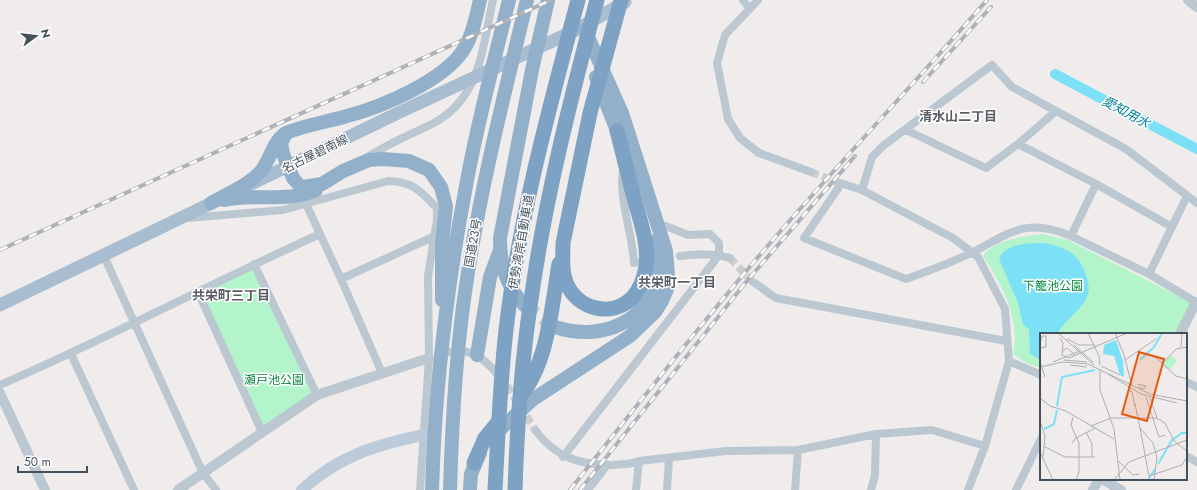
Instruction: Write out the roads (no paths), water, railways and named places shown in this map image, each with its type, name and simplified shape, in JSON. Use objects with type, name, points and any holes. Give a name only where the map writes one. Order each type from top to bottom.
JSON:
[{"type":"highway","points":[[211,203],[255,177],[266,164],[277,140],[286,133],[362,112],[419,86],[448,69],[465,48],[472,34],[480,0]]},
{"type":"highway","name":"国道23号","points":[[432,490],[433,450],[454,254],[466,185],[509,0]]},
{"type":"highway","name":"国道23号","points":[[450,490],[459,348],[467,279],[483,188],[527,0]]},
{"type":"highway","points":[[525,306],[516,296],[505,275],[500,250],[502,221],[532,70],[548,0]]},
{"type":"highway","name":"伊勢湾岸自動車道","points":[[495,490],[499,401],[506,330],[516,267],[527,203],[545,126],[578,0]]},
{"type":"highway","name":"伊勢湾岸自動車道","points":[[515,490],[522,373],[530,306],[554,174],[597,0]]},
{"type":"highway","points":[[582,58],[601,0]]},
{"type":"highway","points":[[470,490],[471,474],[474,463],[485,438],[524,392],[533,377],[545,339],[590,113],[621,0]]},
{"type":"highway","points":[[555,327],[580,333],[598,332],[615,327],[640,309],[653,290],[658,269],[654,240],[630,163],[579,28]]},
{"type":"highway","points":[[474,463],[490,439],[532,400],[630,336],[655,312],[667,289],[668,276],[666,251],[622,113],[579,28]]},
{"type":"highway","points":[[563,243],[563,272],[570,291],[577,299],[585,305],[605,309],[616,308],[633,297],[644,277],[646,254],[645,239],[617,130]]},
{"type":"highway","points":[[286,133],[282,138],[281,149],[295,182],[304,187],[314,186],[329,180]]},
{"type":"highway","points":[[211,203],[250,196],[294,196],[314,190],[354,166],[369,160],[397,159],[419,165],[428,170],[436,178],[446,206],[441,274],[443,346]]},
{"type":"highway","points":[[477,355],[490,277],[500,250]]},
{"type":"main road","name":"名古屋碧南線","points":[[0,305],[103,254],[579,28],[628,0]]},
{"type":"main road","points":[[302,490],[312,480],[342,460],[379,445],[423,435]]},
{"type":"street","points":[[354,166],[388,144],[432,124],[458,106],[469,90],[477,70],[493,0]]},
{"type":"street","points":[[743,0],[750,8]]},
{"type":"street","points":[[758,0],[725,35],[717,63],[728,119],[740,138],[759,154],[811,172]]},
{"type":"street","points":[[1188,0],[1197,7]]},
{"type":"street","points":[[862,190],[872,157],[884,145],[992,65],[1012,87],[1126,149],[1197,203]]},
{"type":"street","points":[[906,130],[986,168],[1018,144],[1056,111]]},
{"type":"street","points":[[1018,144],[1096,184],[1172,227]]},
{"type":"street","points":[[625,164],[622,178],[623,197],[637,262]]},
{"type":"street","points":[[178,219],[265,212],[306,204],[388,182],[402,181],[412,185],[437,208],[435,236],[428,276],[430,358],[420,490]]},
{"type":"street","points":[[968,490],[985,446],[1009,361],[1006,341],[1007,327],[1005,309],[978,257],[971,253],[953,238],[862,190],[839,183],[804,238],[906,279],[971,253],[1008,232],[1024,228],[1048,228],[1071,236],[1149,274],[1197,301],[1181,333]]},
{"type":"street","points":[[1071,236],[1096,184]]},
{"type":"street","points":[[1149,274],[1187,196]]},
{"type":"street","points":[[306,204],[341,279],[382,374]]},
{"type":"street","points":[[563,456],[719,255],[719,243],[710,234],[688,235],[658,224]]},
{"type":"street","points":[[0,385],[71,354],[254,264],[320,234]]},
{"type":"street","points":[[341,279],[435,236]]},
{"type":"street","points":[[103,254],[133,323],[203,473],[216,490]]},
{"type":"street","points":[[680,256],[704,254],[719,255],[730,258]]},
{"type":"street","points":[[254,264],[317,395]]},
{"type":"street","points":[[753,282],[760,286],[765,292],[776,298],[1006,341]]},
{"type":"street","points":[[198,292],[262,432]]},
{"type":"street","points":[[178,490],[317,395],[430,358],[453,351],[470,352],[477,355],[491,366],[507,386]]},
{"type":"street","points":[[71,354],[134,490]]},
{"type":"street","points":[[1009,361],[1040,375]]},
{"type":"street","points":[[1187,382],[1197,387]]},
{"type":"street","points":[[0,393],[45,490]]},
{"type":"street","points":[[536,431],[544,442],[563,456],[580,463],[607,465],[631,465],[639,461],[726,451],[798,450],[876,434],[932,430],[985,446]]},
{"type":"street","points":[[871,490],[875,475],[876,434]]},
{"type":"street","points":[[1016,490],[1040,441]]},
{"type":"street","points":[[795,490],[798,450]]},
{"type":"street","points":[[1187,457],[1197,462]]},
{"type":"street","points":[[667,490],[669,458]]},
{"type":"street","points":[[636,490],[639,461]]},
{"type":"street","points":[[588,490],[607,465]]},
{"type":"street","points":[[1093,490],[1099,480]]},
{"type":"street","points":[[1102,480],[1121,490]]},
{"type":"water","points":[[1044,243],[1065,249],[1072,253],[1079,260],[1085,271],[1089,290],[1085,301],[1058,333],[1040,333],[1040,359],[1030,354],[1029,329],[1023,325],[1018,303],[999,259],[1002,254],[1012,247],[1025,244]]},
{"type":"waterway","name":"愛知用水","points":[[1055,74],[1197,149]]},
{"type":"tunnel","points":[[811,172],[837,182]]},
{"type":"tunnel","points":[[730,258],[753,282]]},
{"type":"tunnel","points":[[525,306],[555,327]]},
{"type":"tunnel","points":[[507,386],[536,431]]},
{"type":"railway","points":[[0,250],[551,0]]},
{"type":"railway","points":[[570,490],[740,278],[820,186],[987,0]]},
{"type":"railway","points":[[923,82],[991,7]]},
{"type":"railway","points":[[580,490],[746,282],[855,156]]},
{"type":"district","name":"清水山二丁目","points":[[958,116]]},
{"type":"district","name":"共栄町一丁目","points":[[677,282]]},
{"type":"district","name":"共栄町三丁目","points":[[231,295]]},
{"type":"park label","name":"下籠池公園","points":[[1053,286]]},
{"type":"park label","name":"瀬戸池公園","points":[[274,380]]}]
